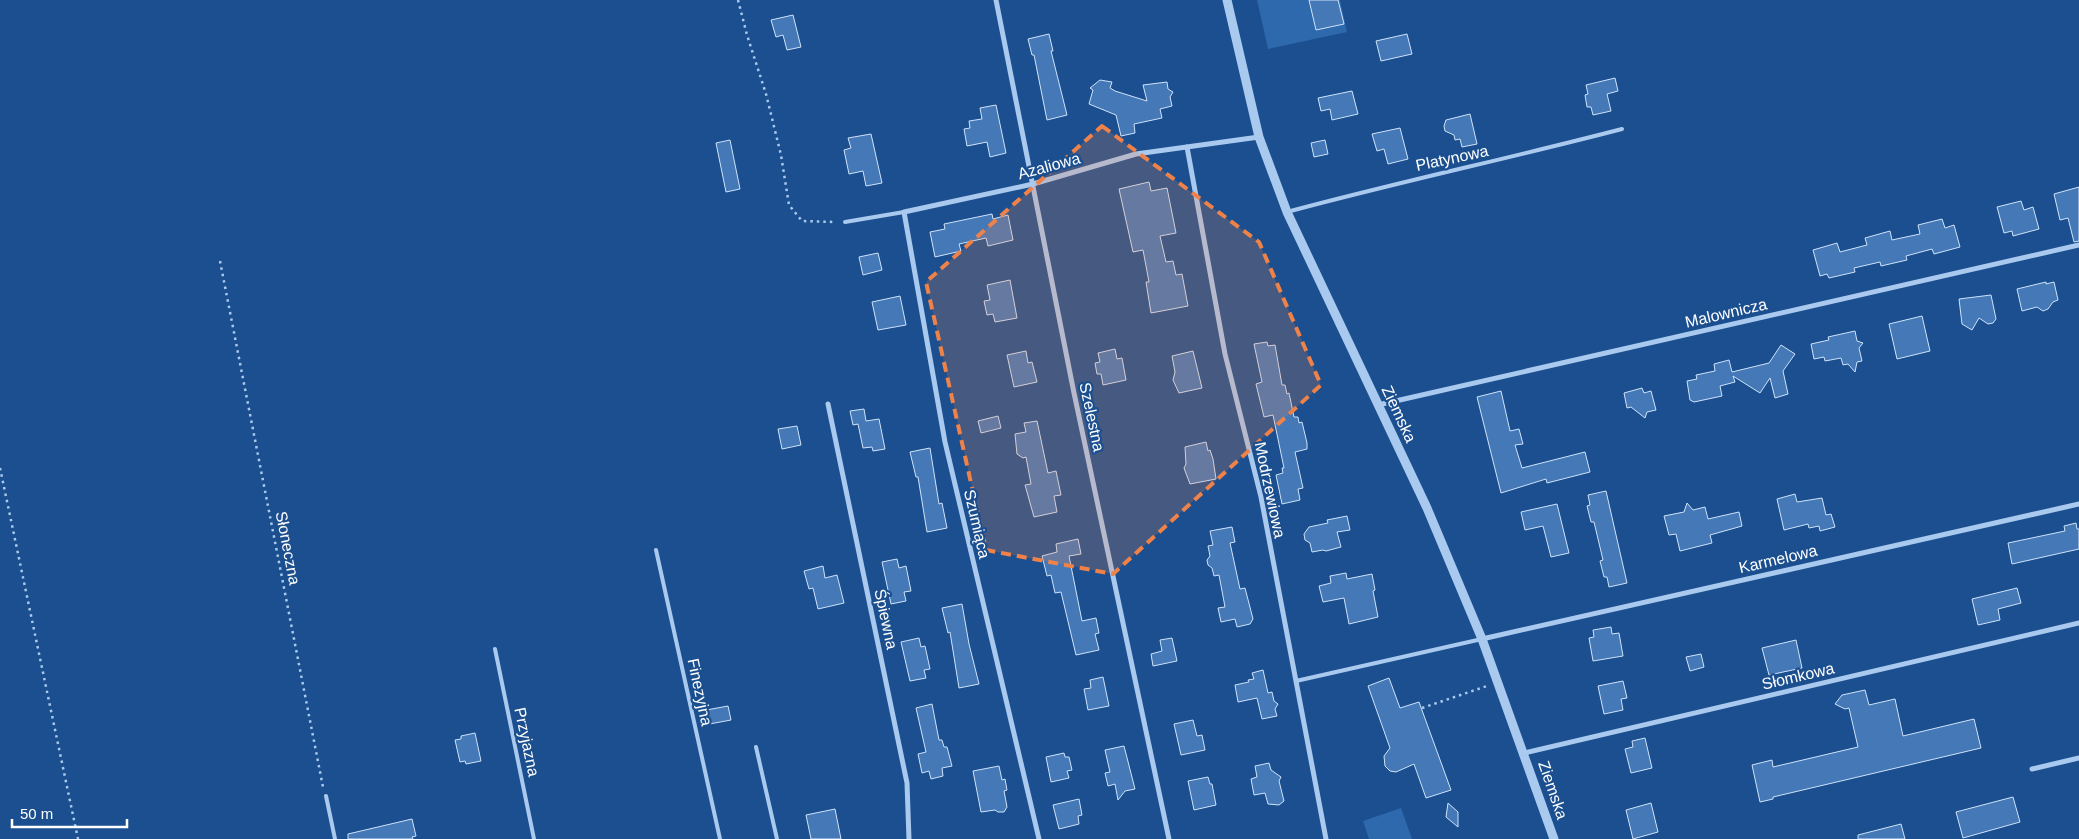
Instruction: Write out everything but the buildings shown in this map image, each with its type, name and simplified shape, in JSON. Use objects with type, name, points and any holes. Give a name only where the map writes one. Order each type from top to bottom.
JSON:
[{"type":"street","name":"Szelestna","points":[[996,0],[1074,393],[1169,839]]},
{"type":"street","name":"Ziemska","points":[[1226,0],[1259,137],[1287,212],[1427,508],[1482,639],[1554,839]]},
{"type":"street","name":"Azaliowa","points":[[904,212],[1033,184],[1136,154],[1259,137]]},
{"type":"street","name":"Modrzewiowa","points":[[1187,147],[1226,354],[1261,497],[1326,839]]},
{"type":"street","name":"Szumiąca","points":[[904,212],[945,442],[1039,839]]},
{"type":"street","name":"Malownicza","points":[[1378,405],[2079,245]]},
{"type":"street","name":"Śpiewna","points":[[828,404],[907,783],[909,839]]},
{"type":"street","name":"Karmelowa","points":[[1482,639],[2079,504]]},
{"type":"street","name":"Słomkowa","points":[[1524,753],[2079,623]]},
{"type":"street","points":[[2032,769],[2079,758]]},
{"type":"lane","name":"Platynowa","points":[[1287,212],[1396,183],[1507,159],[1622,129]]},
{"type":"lane","name":"Azaliowa","points":[[845,222],[904,212]]},
{"type":"lane","name":"Finezyjna","points":[[656,550],[720,839]]},
{"type":"lane","points":[[1296,681],[1482,639]]},
{"type":"lane","name":"Przyjazna","points":[[495,649],[534,839]]},
{"type":"lane","points":[[756,747],[777,839]]},
{"type":"lane","points":[[326,796],[334,839]]},
{"type":"path","points":[[738,0],[766,94],[789,205],[802,221],[845,222]]},
{"type":"path","name":"Słoneczna","points":[[220,261],[318,766],[326,796]]},
{"type":"path","points":[[0,468],[78,839]]},
{"type":"path","points":[[1422,708],[1488,686]]},
{"type":"highlighted area","points":[[1102,126],[1259,242],[1321,385],[1113,574],[986,550],[926,282]]},
{"type":"shaded area","points":[[1257,0],[1340,0],[1347,32],[1268,49]]},
{"type":"shaded area","points":[[1401,808],[1412,839],[1369,839],[1363,821]]}]
